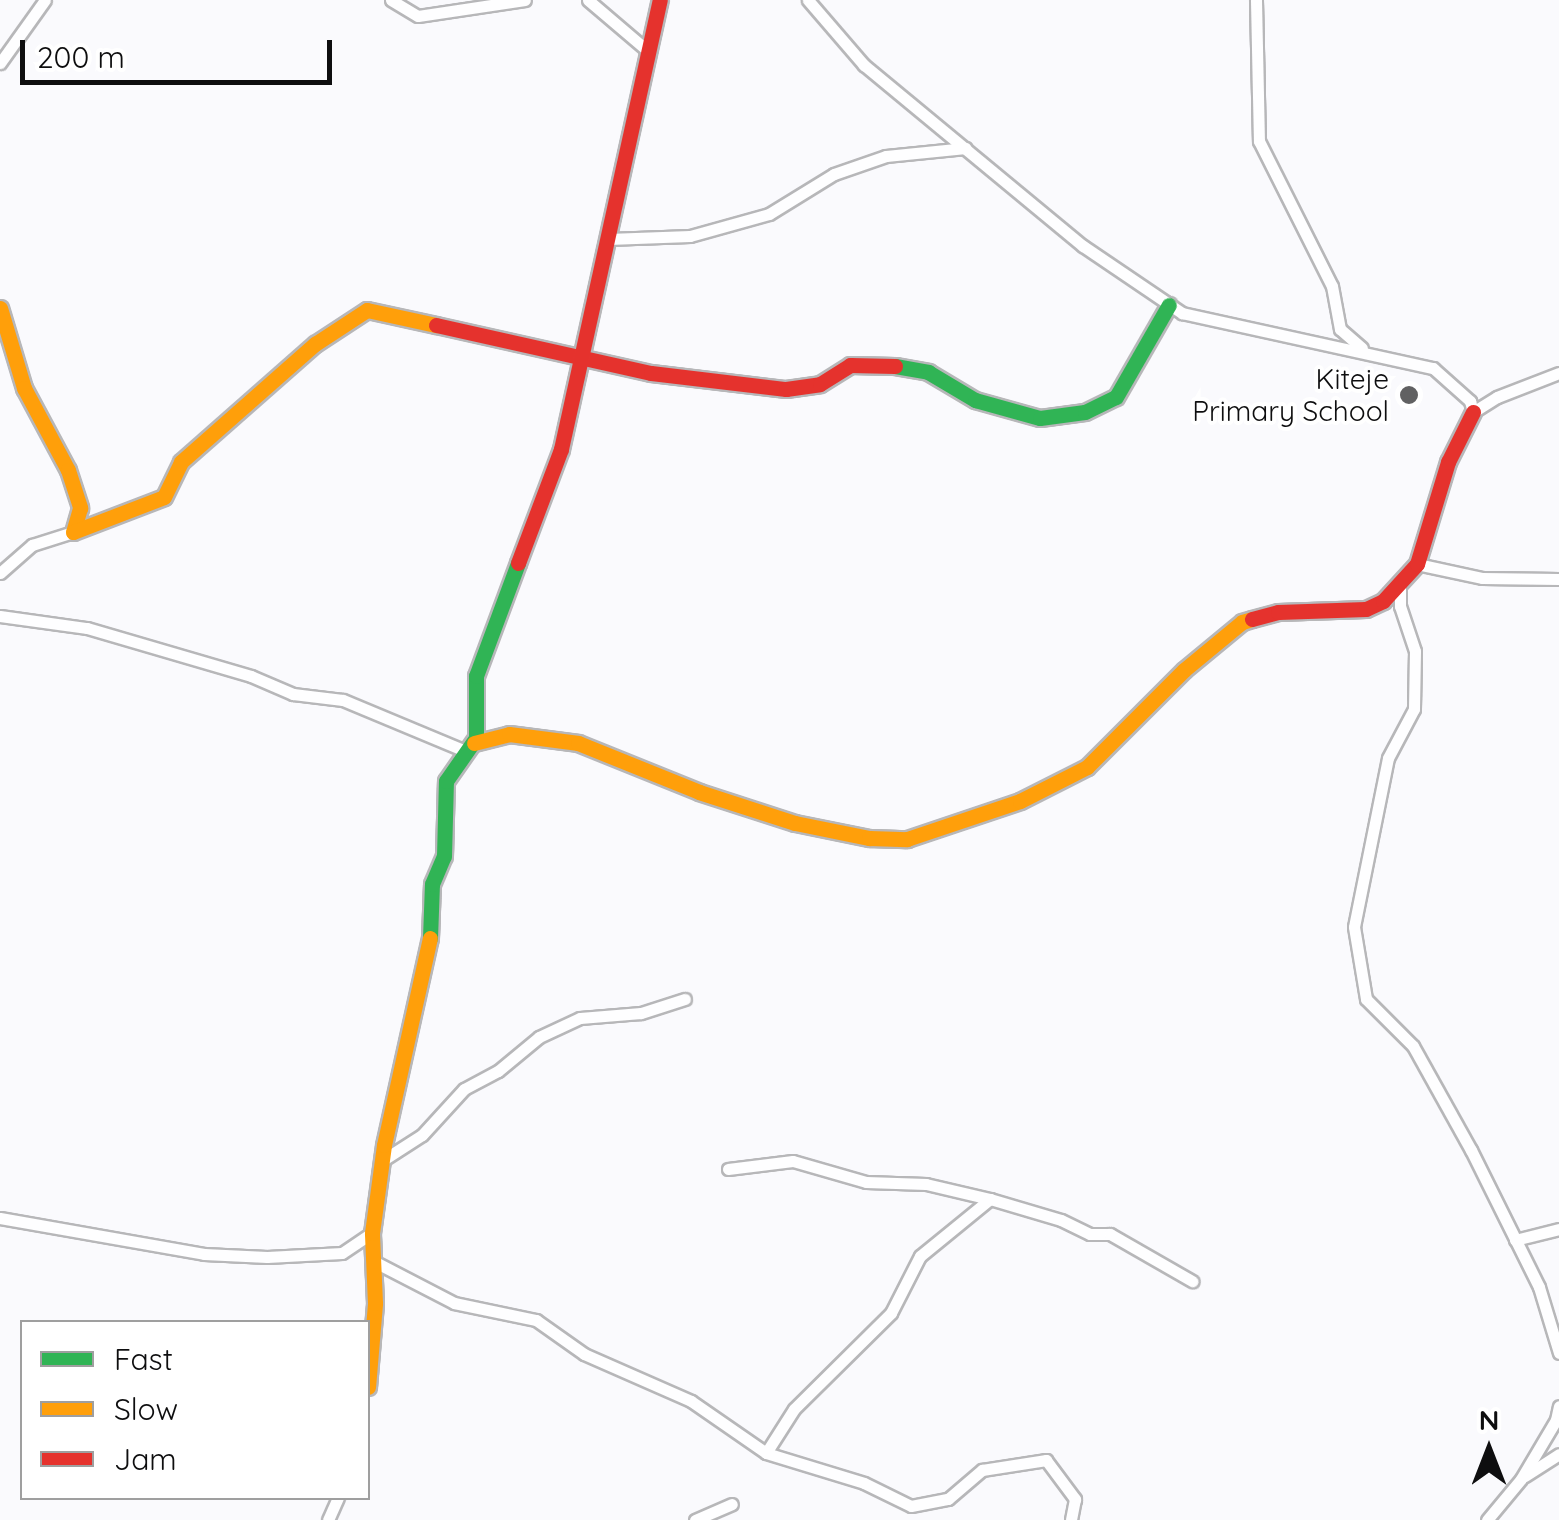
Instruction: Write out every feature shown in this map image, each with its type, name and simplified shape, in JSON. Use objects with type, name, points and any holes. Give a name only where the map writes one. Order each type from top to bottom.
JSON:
[{"type":"street","points":[[0,63],[45,0]]},
{"type":"street","points":[[391,0],[418,16],[525,0]]},
{"type":"street","points":[[588,0],[649,52]]},
{"type":"street","points":[[370,1351],[375,1262],[372,1233],[383,1160],[430,940],[432,884],[444,856],[446,782],[468,746],[476,676],[561,449],[660,0]]},
{"type":"street","points":[[808,0],[864,65],[1083,246],[1170,305],[1206,321],[1366,351],[1432,368],[1470,401],[1473,412]]},
{"type":"street","points":[[1256,0],[1259,141],[1332,286],[1340,329],[1366,351]]},
{"type":"street","points":[[608,239],[690,236],[770,214],[834,174],[886,156],[966,148]]},
{"type":"street","points":[[0,573],[32,544],[164,498],[181,462],[315,344],[367,310],[650,373],[786,389],[820,384],[850,365],[898,366],[928,372],[958,392],[1020,415],[1063,417],[1085,412],[1116,396],[1170,305]]},
{"type":"street","points":[[0,308],[6,347],[68,470],[80,508],[73,532]]},
{"type":"street","points":[[0,616],[87,628],[251,676],[293,694],[343,700],[468,746],[509,734],[578,743],[700,792],[795,823],[869,838],[907,839],[1020,801],[1087,767],[1184,670],[1242,622],[1278,612],[1366,610],[1417,564],[1448,462],[1473,412],[1497,397],[1559,373]]},
{"type":"street","points":[[1417,564],[1482,578],[1559,579]]},
{"type":"street","points":[[1400,583],[1400,606],[1415,651],[1414,709],[1388,758],[1354,927],[1366,999],[1412,1046],[1539,1286],[1559,1353]]},
{"type":"street","points":[[383,1160],[422,1135],[464,1089],[498,1071],[539,1037],[580,1018],[642,1013],[685,999]]},
{"type":"street","points":[[728,1169],[793,1162],[866,1182],[926,1184],[990,1198],[1062,1220],[1090,1234],[1110,1234],[1192,1281]]},
{"type":"street","points":[[766,1453],[794,1408],[891,1313],[920,1256],[990,1198]]},
{"type":"street","points":[[0,1218],[204,1254],[267,1258],[342,1253],[372,1233]]},
{"type":"street","points":[[1515,1240],[1559,1229]]},
{"type":"street","points":[[375,1262],[454,1304],[536,1320],[584,1354],[692,1401],[766,1453],[864,1483],[910,1506],[948,1499],[982,1470],[1046,1460],[1075,1499],[1071,1520]]},
{"type":"street","points":[[1487,1520],[1522,1479],[1556,1420],[1559,1406]]},
{"type":"street","points":[[1522,1479],[1559,1454]]},
{"type":"street","points":[[695,1520],[732,1504]]},
{"type":"traffic: fast","points":[[895,366],[928,372],[975,400],[1040,418],[1085,412],[1116,397],[1169,305]]},
{"type":"traffic: fast","points":[[430,938],[432,884],[444,856],[446,781],[476,738],[476,676],[518,563]]},
{"type":"traffic: slow","points":[[0,308],[24,388],[68,470],[80,508],[73,532],[164,497],[181,462],[315,344],[367,310],[436,325]]},
{"type":"traffic: slow","points":[[474,743],[509,734],[578,743],[699,792],[795,823],[869,838],[907,839],[1020,801],[1087,767],[1184,670],[1242,622],[1252,619]]},
{"type":"traffic: slow","points":[[370,1363],[375,1303],[372,1233],[384,1145],[430,938]]},
{"type":"traffic: jam","points":[[518,563],[561,449],[660,0]]},
{"type":"traffic: jam","points":[[436,325],[651,373],[786,389],[820,384],[850,365],[895,366]]},
{"type":"traffic: jam","points":[[1252,619],[1278,612],[1366,609],[1383,601],[1417,564],[1448,462],[1473,412]]},
{"type":"place","name":"Kiteje Primary School","points":[[1409,395]]}]
